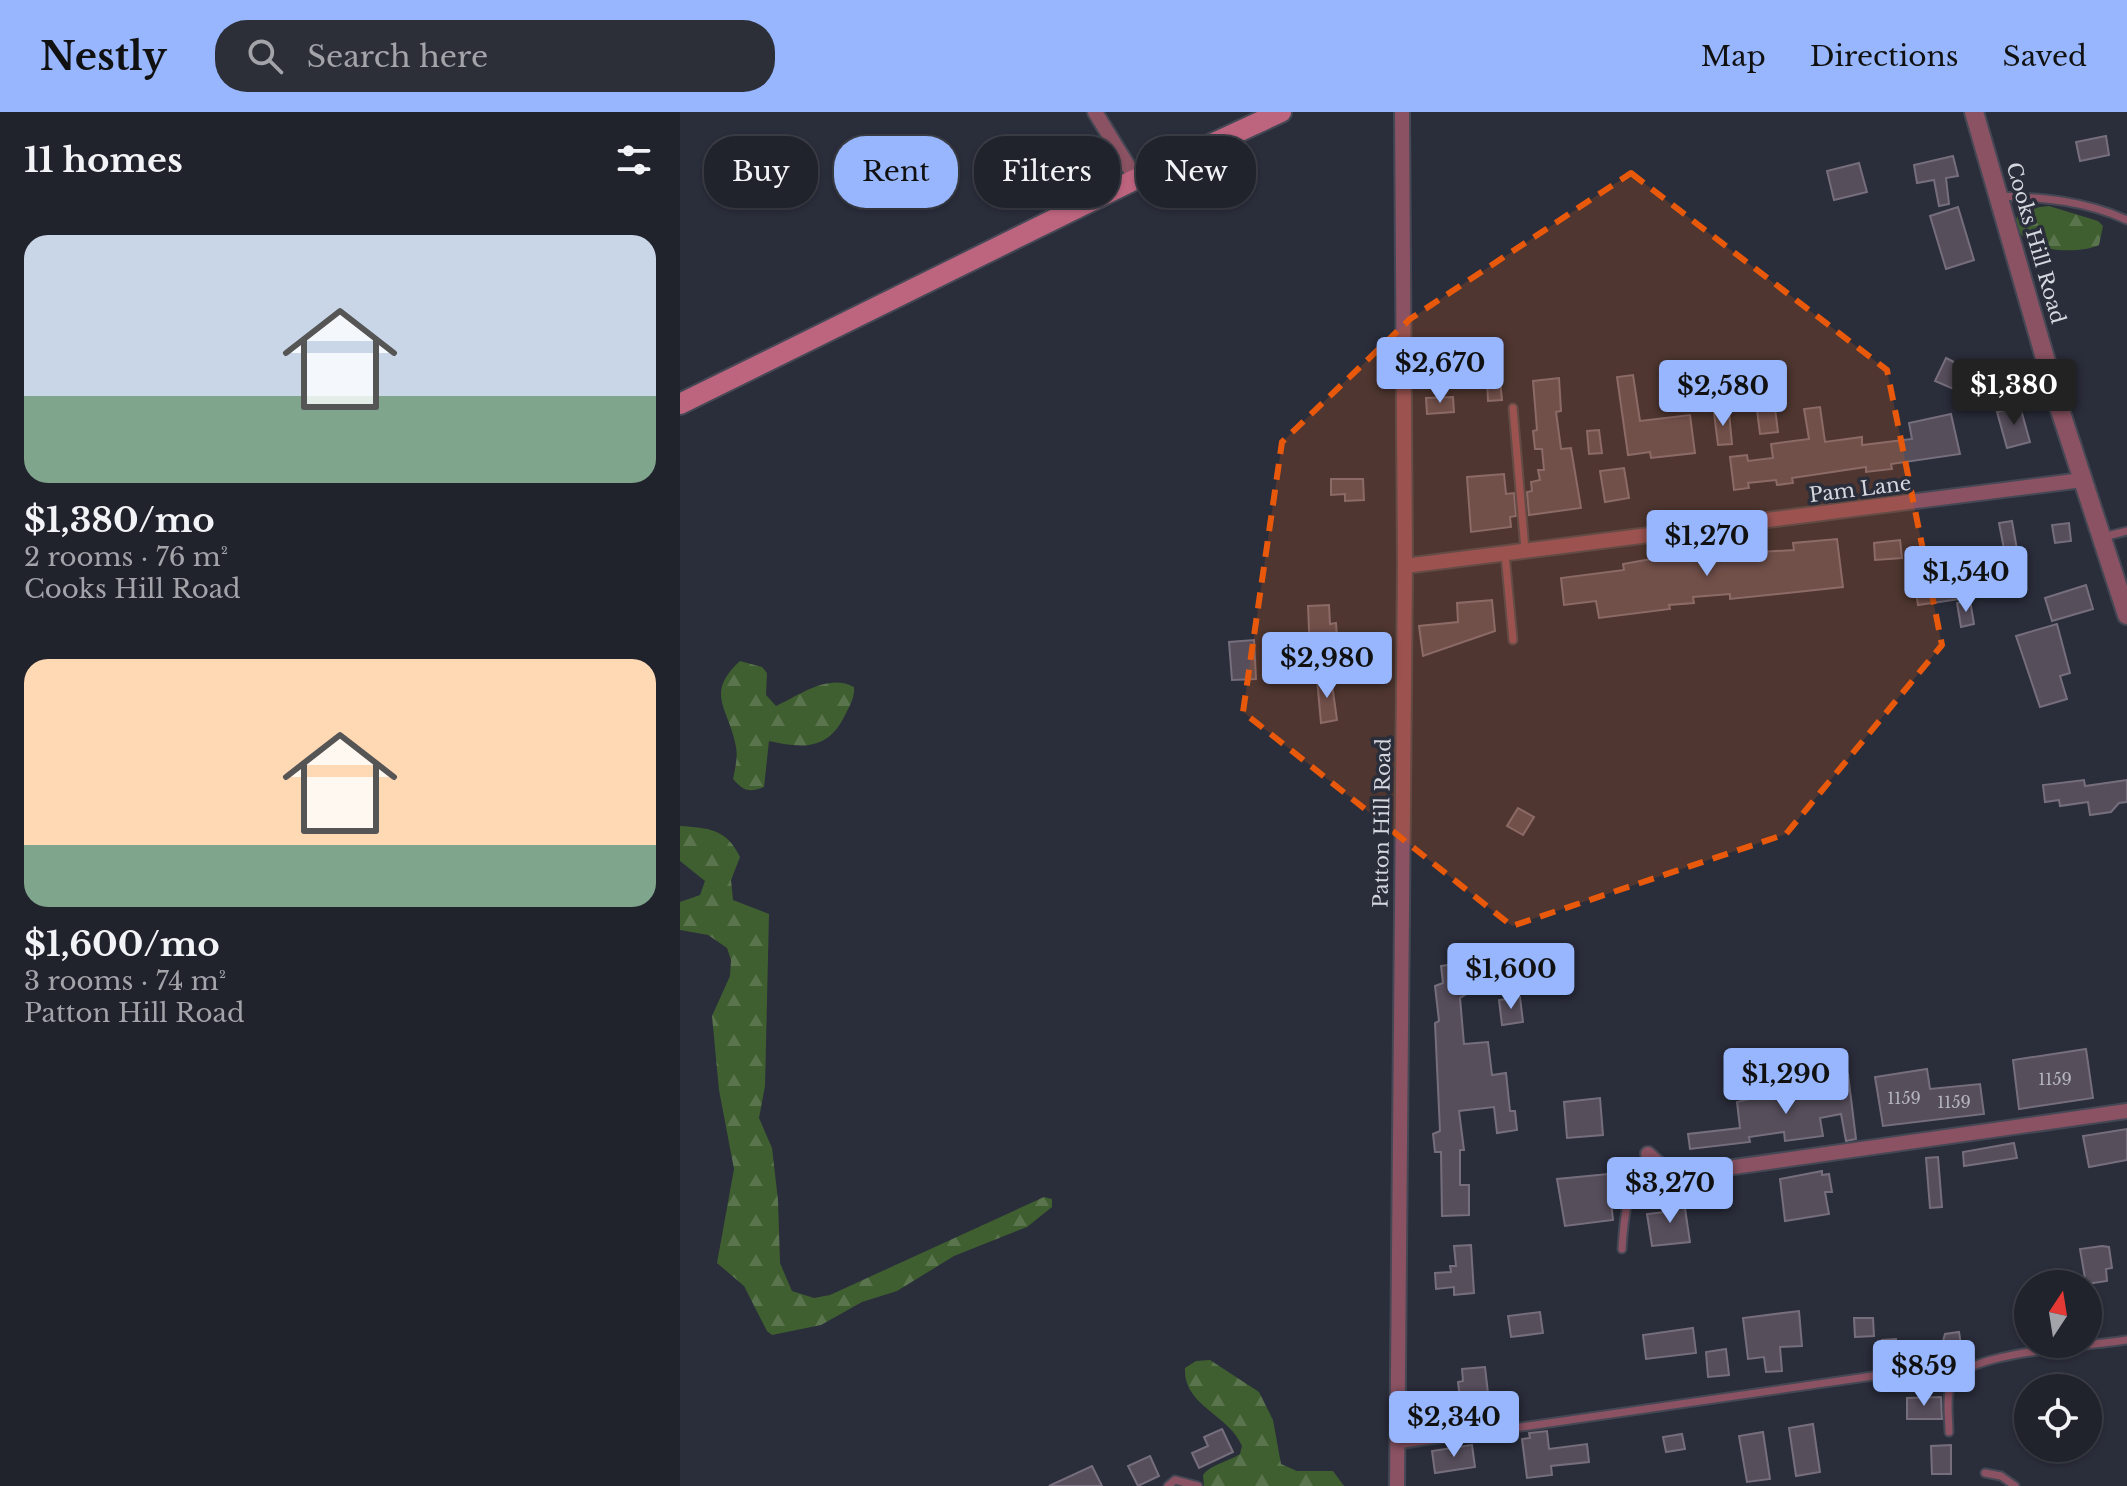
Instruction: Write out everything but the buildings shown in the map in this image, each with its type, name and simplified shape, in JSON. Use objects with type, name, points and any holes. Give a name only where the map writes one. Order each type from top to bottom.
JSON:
[{"type":"main road","points":[[1229,136],[1281,112]]},
{"type":"main road","points":[[680,404],[1136,179]]},
{"type":"street","points":[[1095,112],[1136,179]]},
{"type":"street","name":"Patton Hill Road","points":[[1397,1486],[1405,566],[1402,112]]},
{"type":"street","name":"Cooks Hill Road","points":[[1974,112],[2082,480],[2127,615]]},
{"type":"street","name":"Pam Lane","points":[[1405,566],[2082,480]]},
{"type":"street","points":[[1648,1154],[1663,1168],[1706,1171],[2127,1111]]},
{"type":"lane","points":[[2001,196],[2057,199],[2103,209],[2127,220]]},
{"type":"lane","points":[[1513,408],[1525,553]]},
{"type":"lane","points":[[2103,537],[2127,531]]},
{"type":"lane","points":[[1505,554],[1513,640]]},
{"type":"lane","points":[[1622,1249],[1627,1201],[1635,1175],[1648,1154]]},
{"type":"lane","points":[[1949,1432],[1950,1386],[1966,1369],[2006,1357],[2127,1340]]},
{"type":"lane","points":[[1397,1445],[1887,1374]]},
{"type":"lane","points":[[1985,1473],[2001,1476],[2015,1486]]},
{"type":"lane","points":[[1168,1486],[1175,1480],[1198,1486]]},
{"type":"highlighted area","points":[[1631,173],[1887,370],[1942,645],[1786,834],[1512,926],[1243,712],[1282,442],[1410,319]]},
{"type":"green space","points":[[2049,206],[2098,221],[2103,226],[2099,245],[2064,250],[2038,246],[2028,240],[2019,232],[2015,222],[2017,217],[2029,209]]},
{"type":"green space","points":[[740,661],[762,667],[767,673],[766,695],[776,706],[824,684],[844,683],[854,687],[850,706],[830,736],[802,745],[769,741],[764,787],[754,790],[743,788],[733,779],[736,747],[722,702],[723,683]]},
{"type":"green space","points":[[680,826],[708,829],[723,835],[740,857],[731,880],[733,900],[769,914],[765,1086],[759,1118],[772,1148],[780,1263],[792,1291],[814,1298],[830,1295],[1044,1197],[1052,1199],[1052,1207],[1027,1227],[954,1256],[897,1291],[862,1302],[821,1325],[772,1335],[767,1331],[744,1286],[717,1263],[734,1169],[719,1090],[712,1016],[730,976],[731,960],[727,948],[708,935],[680,930],[680,902],[700,895],[705,881],[680,861]]},
{"type":"green space","points":[[1210,1360],[1259,1392],[1273,1420],[1281,1464],[1297,1471],[1333,1471],[1344,1486],[1204,1486],[1203,1475],[1206,1471],[1240,1454],[1242,1446],[1236,1435],[1191,1392],[1186,1381],[1185,1368],[1196,1361]]}]
